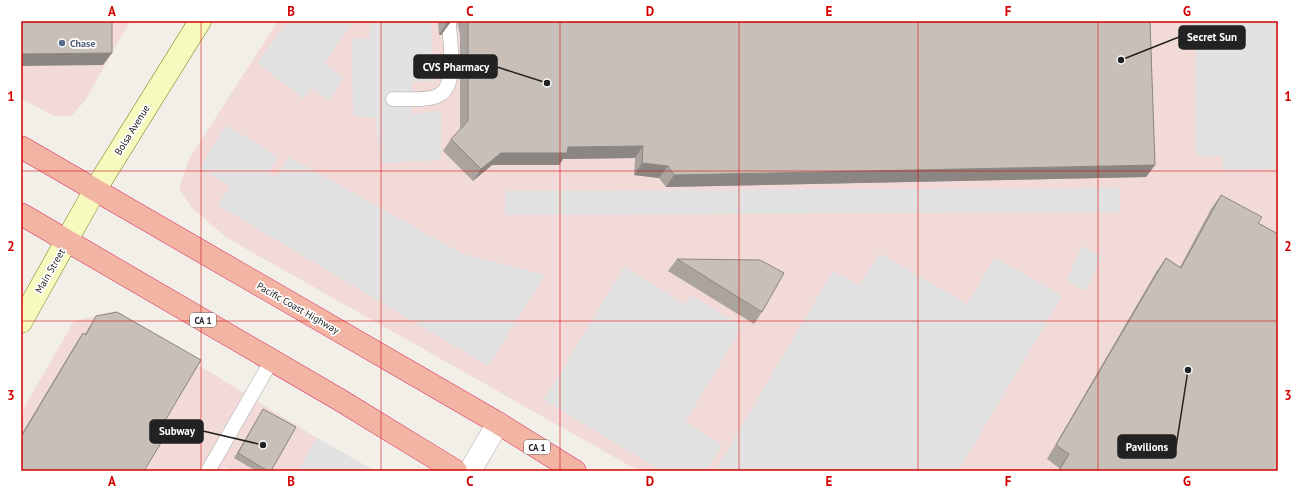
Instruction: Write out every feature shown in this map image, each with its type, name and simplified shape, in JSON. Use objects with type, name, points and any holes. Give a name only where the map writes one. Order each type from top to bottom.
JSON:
[{"type":"highway","name":"Pacific Coast Highway","points":[[21,146],[498,423],[575,471]]},
{"type":"highway","name":"CA 1","points":[[21,214],[272,360],[456,471]]},
{"type":"main road","name":"Bolsa Avenue","points":[[67,241],[95,190],[200,21]]},
{"type":"main road","name":"Main Street","points":[[21,322],[67,241]]},
{"type":"street","points":[[470,471],[498,423]]},
{"type":"lane","points":[[393,99],[430,98],[439,96],[445,90],[452,74],[449,21]]},
{"type":"lane","points":[[208,471],[272,360]]},
{"type":"shaded area","points":[[21,21],[130,21],[85,101],[71,116],[53,116],[21,98]]},
{"type":"shaded area","points":[[278,21],[1278,21],[1278,471],[639,471],[227,238],[192,208],[179,188],[189,159]]},
{"type":"shaded area","points":[[288,21],[361,21],[350,27],[324,63],[343,78],[329,101],[312,88],[304,99],[257,63]]},
{"type":"shaded area","points":[[370,21],[431,21],[434,81],[412,82],[412,114],[441,111],[441,160],[380,163],[376,118],[353,116],[352,38],[370,38]]},
{"type":"shaded area","points":[[1195,21],[1278,21],[1278,169],[1223,170],[1222,156],[1196,156]]},
{"type":"shaded area","points":[[226,125],[278,157],[269,173],[276,178],[289,157],[463,254],[545,275],[488,366],[218,205],[230,186],[200,168]]},
{"type":"shaded area","points":[[1120,188],[1120,212],[505,215],[505,191]]},
{"type":"shaded area","points":[[1082,246],[1103,256],[1086,291],[1066,281]]},
{"type":"shaded area","points":[[879,253],[967,304],[995,257],[1062,296],[958,471],[715,471],[833,271],[859,286]]},
{"type":"shaded area","points":[[624,267],[685,304],[691,295],[743,326],[685,422],[722,445],[706,471],[662,471],[544,400]]},
{"type":"shaded area","points":[[112,312],[317,438],[375,471],[230,471],[224,467],[221,471],[21,471],[21,413],[74,321]]},
{"type":"shaded area","points":[[317,438],[375,471],[298,471]]},
{"type":"building","name":"Chase","points":[[21,21],[112,21],[112,53],[21,54]]},
{"type":"building","points":[[468,21],[1150,21],[1155,165],[674,175],[668,166],[642,163],[643,146],[568,147],[567,153],[501,153],[481,169],[451,139],[468,121]]},
{"type":"building","points":[[1221,195],[1262,217],[1258,223],[1278,234],[1278,471],[1059,471],[1069,454],[1056,445],[1166,258],[1181,268]]},
{"type":"building","points":[[677,259],[760,260],[784,273],[762,312]]},
{"type":"building","points":[[117,312],[201,360],[163,424],[170,428],[144,471],[21,471],[21,437],[83,333],[86,335],[96,316]]},
{"type":"building","points":[[263,409],[296,427],[271,471],[268,471],[238,453]]},
{"type":"place","name":"Chase","points":[[62,43]]},
{"type":"place","name":"Secret Sun","points":[[1121,60]]},
{"type":"place","name":"CVS Pharmacy","points":[[547,83]]},
{"type":"place","name":"Pavilions","points":[[1188,370]]},
{"type":"place","name":"Subway","points":[[263,445]]}]
